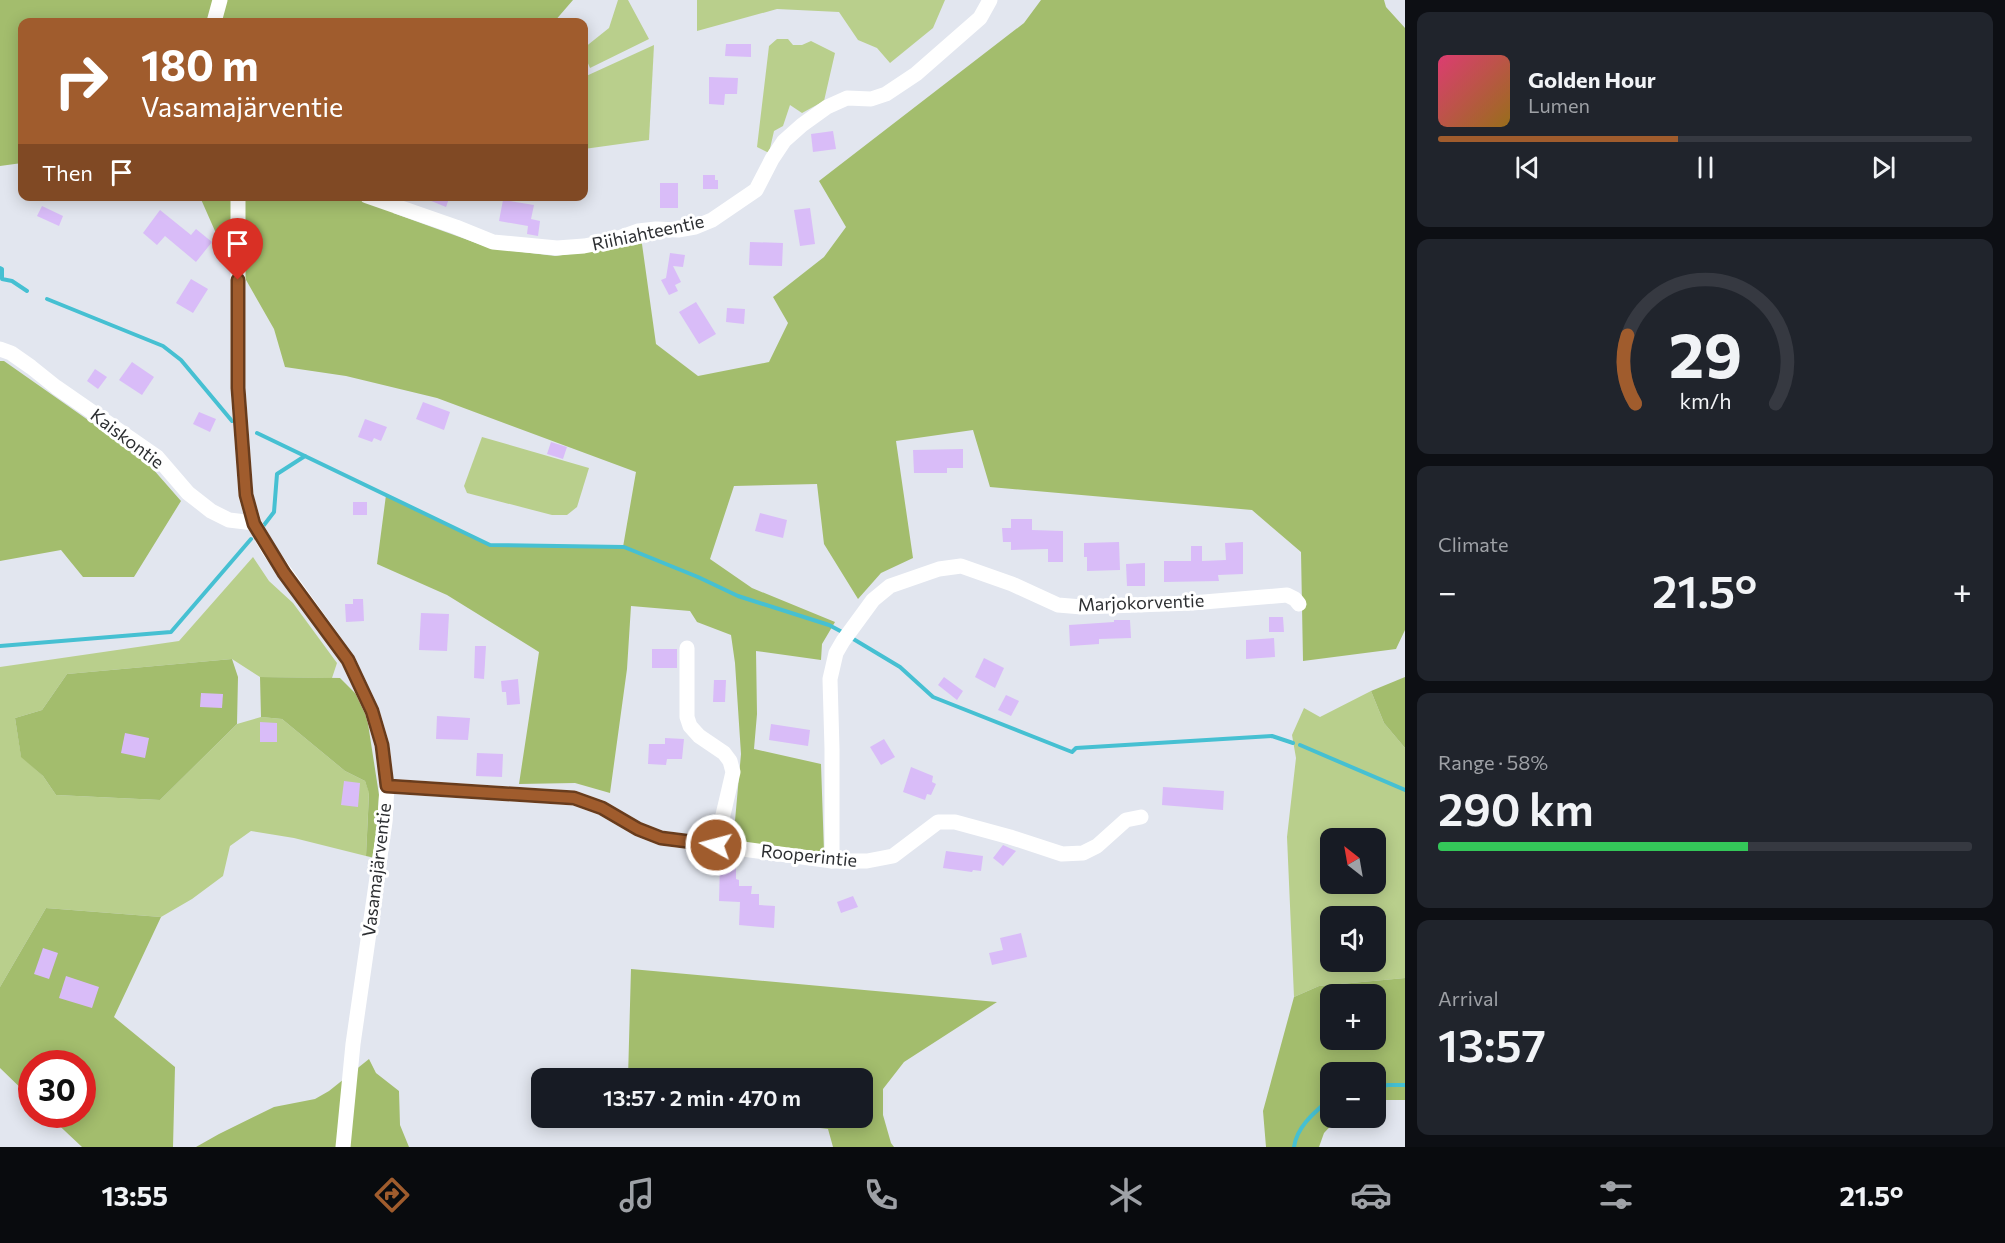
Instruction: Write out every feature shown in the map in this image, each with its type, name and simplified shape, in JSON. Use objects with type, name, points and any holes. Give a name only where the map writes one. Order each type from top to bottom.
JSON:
[{"type":"street","points":[[215,18],[220,0]]},
{"type":"street","name":"Riihiahteentie","points":[[381,201],[493,242],[557,248],[610,241],[638,231],[696,227],[712,220],[756,190],[784,141],[802,124],[827,107],[847,98],[871,99],[886,94],[909,79],[980,18],[990,0]]},
{"type":"street","name":"Vasamajärventie","points":[[238,201],[238,388],[246,495],[254,524],[284,573],[348,660],[372,711],[382,745],[387,786],[385,822],[353,1044],[343,1147]]},
{"type":"street","name":"Kaiskontie","points":[[0,349],[11,353],[32,367],[56,387],[157,457],[188,493],[211,512],[229,520],[254,524]]},
{"type":"street","name":"Marjokorventie","points":[[832,861],[830,679],[836,652],[873,600],[890,586],[939,569],[961,566],[1012,584],[1058,605],[1082,607],[1192,603],[1287,595],[1299,604]]},
{"type":"street","points":[[687,648],[687,717],[690,726],[710,745],[724,753],[730,761],[733,772],[716,845]]},
{"type":"street","name":"Rooperintie","points":[[387,786],[574,798],[602,808],[638,829],[661,838],[832,861],[867,861],[893,856],[938,822],[955,822],[1062,854],[1083,853],[1097,846],[1126,820],[1141,817]]},
{"type":"green space","points":[[0,0],[573,0],[557,18],[18,18],[18,164],[0,166]]},
{"type":"green space","points":[[618,0],[628,0],[649,39],[590,68],[588,45],[609,28]]},
{"type":"green space","points":[[697,0],[945,0],[933,28],[890,63],[877,48],[858,40],[839,12],[777,9],[697,31]]},
{"type":"green space","points":[[1041,0],[1384,0],[1386,7],[1405,28],[1405,630],[1396,649],[1303,661],[1301,552],[1252,510],[990,487],[973,430],[896,441],[913,558],[881,573],[858,599],[824,544],[817,484],[734,486],[710,559],[752,588],[835,622],[822,644],[821,660],[756,651],[757,714],[754,749],[821,764],[824,852],[733,843],[741,754],[731,635],[697,622],[690,611],[631,606],[627,669],[610,793],[575,783],[519,784],[539,652],[447,595],[377,564],[386,495],[490,545],[623,547],[636,472],[437,398],[346,376],[285,367],[274,329],[233,257],[215,231],[202,201],[404,201],[393,213],[490,248],[555,256],[585,252],[641,237],[656,344],[698,376],[769,362],[788,323],[773,297],[824,257],[846,227],[819,181],[1024,23]]},
{"type":"green space","points":[[777,39],[788,39],[793,45],[802,45],[811,41],[835,53],[824,101],[802,113],[790,105],[783,126],[774,131],[769,153],[757,147],[769,46]]},
{"type":"green space","points":[[654,45],[649,140],[588,148],[588,75]]},
{"type":"green space","points":[[0,361],[4,361],[145,460],[181,501],[134,577],[83,577],[61,550],[0,561]]},
{"type":"green space","points":[[482,437],[589,468],[577,507],[567,515],[552,515],[467,493],[464,486]]},
{"type":"green space","points":[[253,557],[269,581],[293,603],[337,663],[332,678],[260,677],[232,659],[67,674],[42,710],[15,718],[21,756],[43,776],[56,795],[160,800],[237,724],[261,717],[282,719],[345,771],[365,781],[369,792],[366,856],[294,838],[251,831],[230,846],[223,876],[192,899],[161,917],[46,908],[0,987],[0,667],[179,641]]},
{"type":"green space","points":[[232,659],[238,677],[237,724],[160,800],[56,795],[43,776],[21,757],[15,718],[42,710],[67,674]]},
{"type":"green space","points":[[260,677],[340,678],[358,696],[367,717],[379,795],[375,858],[366,856],[369,793],[365,781],[345,771],[282,719],[261,717]]},
{"type":"green space","points":[[1405,677],[1405,748],[1384,723],[1371,691]]},
{"type":"green space","points":[[1371,691],[1384,723],[1405,748],[1405,978],[1320,984],[1294,997],[1287,837],[1296,758],[1292,735],[1304,708],[1320,717]]},
{"type":"green space","points":[[46,908],[161,917],[114,1017],[175,1067],[173,1147],[82,1147],[62,1128],[96,1128],[96,1050],[18,1050],[18,1085],[0,1068],[0,987]]},
{"type":"green space","points":[[631,969],[997,1002],[904,1062],[883,1089],[883,1115],[894,1147],[833,1147],[828,1129],[820,1128],[873,1128],[873,1068],[628,1068]]},
{"type":"green space","points":[[1405,978],[1405,1100],[1386,1100],[1386,1062],[1320,1062],[1320,1128],[1329,1128],[1324,1133],[1319,1147],[1266,1147],[1263,1111],[1294,997],[1320,986],[1320,1050],[1386,1050],[1386,984],[1340,984]]},
{"type":"green space","points":[[369,1059],[376,1073],[399,1091],[400,1125],[409,1147],[196,1147],[274,1107],[315,1099],[329,1091]]},
{"type":"building","points":[[726,44],[751,44],[751,57],[725,56]]},
{"type":"building","points":[[709,77],[738,78],[737,94],[725,94],[724,105],[709,104]]},
{"type":"building","points":[[833,131],[836,149],[813,152],[811,134]]},
{"type":"building","points":[[703,175],[715,175],[715,180],[718,180],[718,189],[703,189]]},
{"type":"building","points":[[660,183],[678,183],[678,208],[660,208]]},
{"type":"building","points":[[431,201],[448,201],[446,207]]},
{"type":"building","points":[[503,201],[534,205],[531,219],[540,221],[538,236],[527,234],[528,226],[499,221]]},
{"type":"building","points":[[42,206],[63,216],[59,226],[37,216]]},
{"type":"building","points":[[810,208],[815,244],[800,246],[794,210]]},
{"type":"building","points":[[160,210],[191,235],[196,229],[212,242],[196,262],[165,236],[157,245],[143,233]]},
{"type":"building","points":[[750,242],[783,243],[782,266],[749,265]]},
{"type":"building","points":[[670,253],[685,255],[683,267],[673,266],[681,282],[675,285],[678,291],[669,295],[661,280],[666,278]]},
{"type":"building","points":[[191,279],[208,289],[193,313],[176,303]]},
{"type":"building","points":[[696,302],[716,334],[699,344],[679,312]]},
{"type":"building","points":[[727,308],[745,309],[744,324],[726,322]]},
{"type":"building","points":[[132,362],[154,377],[142,395],[119,380]]},
{"type":"building","points":[[95,369],[107,377],[98,389],[87,381]]},
{"type":"building","points":[[423,402],[450,412],[444,430],[416,419]]},
{"type":"building","points":[[199,412],[216,419],[210,432],[193,424]]},
{"type":"building","points":[[365,419],[387,427],[381,441],[374,438],[372,442],[358,437]]},
{"type":"building","points":[[551,442],[567,447],[563,459],[547,454]]},
{"type":"building","points":[[963,449],[963,468],[947,468],[947,473],[914,473],[913,450]]},
{"type":"building","points":[[353,502],[367,502],[367,515],[353,515]]},
{"type":"building","points":[[760,513],[787,520],[783,538],[755,531]]},
{"type":"building","points":[[1011,519],[1032,519],[1032,530],[1063,531],[1063,562],[1048,562],[1048,549],[1011,550],[1011,542],[1003,542],[1002,528],[1011,528]]},
{"type":"building","points":[[1119,542],[1120,570],[1087,571],[1084,543]]},
{"type":"building","points":[[1243,542],[1243,574],[1218,575],[1219,581],[1164,582],[1164,561],[1191,561],[1191,546],[1202,546],[1202,561],[1226,560],[1225,543]]},
{"type":"building","points":[[1145,563],[1145,586],[1127,586],[1126,564]]},
{"type":"building","points":[[353,599],[363,599],[364,621],[346,622],[345,604],[353,604]]},
{"type":"building","points":[[421,613],[449,614],[447,651],[419,650]]},
{"type":"building","points":[[1269,617],[1283,617],[1284,632],[1269,632]]},
{"type":"building","points":[[1114,620],[1130,620],[1131,638],[1099,639],[1099,644],[1070,646],[1069,625],[1114,622]]},
{"type":"building","points":[[1274,638],[1275,657],[1246,659],[1246,640]]},
{"type":"building","points":[[475,646],[486,646],[484,679],[474,678]]},
{"type":"building","points":[[652,649],[677,649],[677,668],[652,668]]},
{"type":"building","points":[[984,658],[1004,668],[995,688],[975,677]]},
{"type":"building","points":[[944,677],[963,691],[957,700],[938,685]]},
{"type":"building","points":[[518,679],[520,704],[507,705],[506,692],[502,692],[501,681]]},
{"type":"building","points":[[714,680],[726,680],[725,702],[713,702]]},
{"type":"building","points":[[201,693],[223,694],[222,708],[200,707]]},
{"type":"building","points":[[1006,695],[1019,701],[1011,716],[998,710]]},
{"type":"building","points":[[437,716],[470,718],[468,740],[436,739]]},
{"type":"building","points":[[260,722],[277,723],[277,742],[260,742]]},
{"type":"building","points":[[771,724],[810,730],[808,746],[769,740]]},
{"type":"building","points":[[125,733],[149,738],[145,758],[121,753]]},
{"type":"building","points":[[665,738],[684,739],[682,759],[667,759],[666,765],[648,764],[649,744],[665,744]]},
{"type":"building","points":[[884,739],[895,757],[881,765],[870,747]]},
{"type":"building","points":[[477,753],[503,754],[502,777],[476,776]]},
{"type":"building","points":[[911,767],[933,776],[932,782],[936,784],[931,795],[927,794],[925,800],[903,792]]},
{"type":"building","points":[[344,781],[360,783],[358,807],[341,805]]},
{"type":"building","points":[[1163,787],[1224,791],[1223,810],[1162,805]]},
{"type":"building","points":[[1003,845],[1016,851],[1003,866],[993,858]]},
{"type":"building","points":[[946,851],[983,856],[981,871],[943,868]]},
{"type":"building","points":[[720,863],[736,863],[736,879],[739,880],[739,886],[752,886],[751,894],[759,894],[759,905],[775,906],[774,928],[739,925],[740,902],[719,901]]},
{"type":"building","points":[[853,896],[858,907],[841,913],[837,902]]},
{"type":"building","points":[[1021,933],[1027,957],[992,965],[989,953],[1003,950],[1000,938]]},
{"type":"building","points":[[43,948],[58,953],[49,979],[34,974]]},
{"type":"building","points":[[66,976],[99,987],[92,1008],[59,998]]},
{"type":"waterway","points":[[0,268],[2,279],[12,281],[27,291]]},
{"type":"waterway","points":[[47,299],[163,346],[181,360],[232,421]]},
{"type":"waterway","points":[[257,433],[490,545],[624,547],[738,596],[829,625],[844,633]]},
{"type":"waterway","points":[[264,525],[274,512],[277,474],[305,456]]},
{"type":"waterway","points":[[0,646],[171,632],[251,539]]},
{"type":"waterway","points":[[850,637],[900,667],[933,697],[1072,752],[1076,748],[1272,736],[1293,743]]},
{"type":"waterway","points":[[1300,745],[1405,790]]},
{"type":"waterway","points":[[1386,1085],[1405,1085]]},
{"type":"waterway","points":[[1294,1147],[1299,1132],[1320,1108]]},
{"type":"route","points":[[238,280],[238,388],[246,495],[254,524],[284,573],[348,660],[372,711],[382,745],[387,786],[574,798],[602,808],[638,829],[661,838],[716,845]]}]
